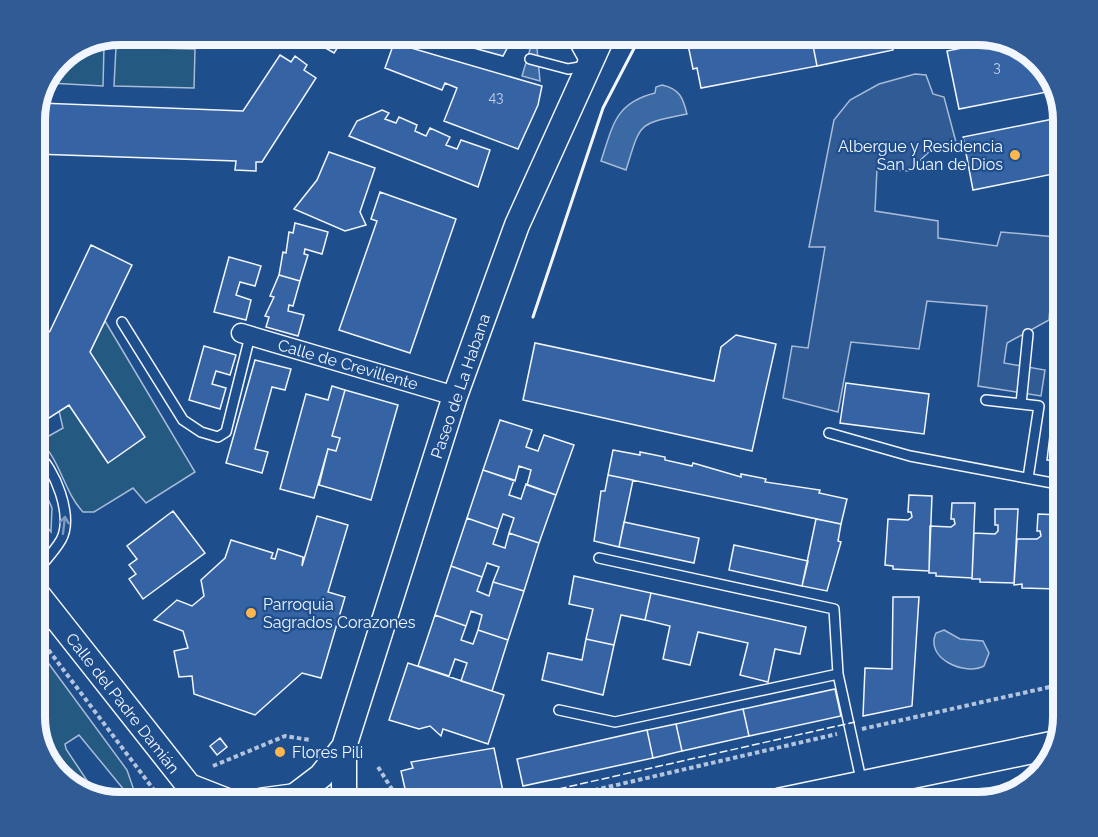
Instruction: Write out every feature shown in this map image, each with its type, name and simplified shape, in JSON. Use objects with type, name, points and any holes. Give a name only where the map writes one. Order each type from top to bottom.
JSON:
[{"type":"main road","points":[[828,792],[1047,747]]},
{"type":"street","points":[[580,45],[589,64]]},
{"type":"street","name":"Paseo de La Habana","points":[[345,747],[455,396],[517,225],[598,45]]},
{"type":"street","name":"Calle de Crevillente","points":[[246,334],[455,396]]},
{"type":"street","name":"Calle del Padre Damián","points":[[45,604],[189,792]]},
{"type":"street","points":[[308,792],[345,747]]},
{"type":"street","points":[[344,792],[345,747]]},
{"type":"lane","points":[[530,59],[568,69],[589,64]]},
{"type":"lane","points":[[122,322],[183,420],[201,432],[218,437],[226,432],[246,334]]},
{"type":"lane","points":[[1021,404],[1028,334]]},
{"type":"lane","points":[[986,400],[1039,406],[1028,478]]},
{"type":"lane","points":[[829,433],[910,456],[1053,483]]},
{"type":"lane","points":[[45,466],[54,478],[63,498],[66,522],[62,539],[45,560]]},
{"type":"lane","points":[[599,558],[834,609],[838,674],[862,785]]},
{"type":"lane","points":[[559,710],[615,722],[838,674]]},
{"type":"path","points":[[45,645],[155,792]]},
{"type":"path","points":[[586,792],[1053,686]]},
{"type":"path","points":[[213,766],[285,736],[310,740]]},
{"type":"path","points":[[378,767],[394,792]]},
{"type":"shaded area","points":[[104,46],[103,86],[55,83],[67,67],[78,58]]},
{"type":"shaded area","points":[[531,46],[537,48],[540,81],[522,76]]},
{"type":"shaded area","points":[[116,47],[195,49],[194,88],[114,86]]},
{"type":"shaded area","points":[[915,74],[926,75],[933,94],[944,97],[957,146],[931,150],[909,171],[877,169],[875,211],[938,221],[938,238],[997,246],[1001,232],[1053,237],[1049,320],[1007,343],[1004,363],[1045,370],[1041,396],[978,386],[987,306],[927,301],[919,349],[851,342],[838,412],[783,398],[792,346],[808,348],[825,247],[809,247],[834,120],[850,100],[879,84]]},
{"type":"shaded area","points":[[662,85],[673,89],[680,95],[687,114],[658,120],[643,128],[635,142],[626,170],[601,161],[613,126],[624,109],[642,97],[655,93],[656,87]]},
{"type":"shaded area","points":[[105,321],[195,472],[146,503],[133,488],[94,512],[83,512],[71,495],[45,447],[45,438],[63,428],[59,411],[69,405],[108,463],[90,352]]},
{"type":"shaded area","points":[[45,492],[52,508],[51,532],[45,524]]},
{"type":"shaded area","points":[[944,630],[960,639],[983,641],[989,653],[984,666],[967,669],[941,658],[934,642],[936,633]]},
{"type":"shaded area","points":[[45,659],[127,770],[135,792],[126,792],[79,735],[65,744],[90,785],[74,777],[64,767],[48,737],[45,722]]},
{"type":"building","points":[[320,45],[339,45],[334,53]]},
{"type":"building","points":[[393,45],[401,45],[542,86],[538,105],[518,149],[444,121],[457,88],[445,83],[442,90],[385,68]]},
{"type":"building","points":[[463,45],[509,45],[503,56]]},
{"type":"building","points":[[688,45],[813,45],[817,66],[701,88],[697,68],[693,69]]},
{"type":"building","points":[[813,45],[892,45],[893,50],[817,66]]},
{"type":"building","name":"Albergue y Residencia San Juan de Dios","points":[[977,45],[1002,49],[1024,60],[1038,74],[1047,92],[959,109],[947,51]]},
{"type":"building","points":[[280,55],[291,62],[295,56],[307,65],[304,70],[316,78],[262,162],[256,162],[256,171],[235,170],[236,161],[45,154],[47,103],[243,111]]},
{"type":"building","points":[[382,110],[389,113],[385,119],[396,123],[399,117],[417,125],[415,131],[426,136],[430,128],[450,137],[446,145],[457,149],[461,140],[490,150],[478,187],[349,136],[357,121]]},
{"type":"building","name":"Albergue y Residencia San Juan de Dios","points":[[1053,119],[1053,174],[973,190],[963,137]]},
{"type":"building","points":[[329,152],[375,168],[360,212],[366,225],[345,231],[294,209],[317,180]]},
{"type":"building","points":[[380,192],[456,219],[410,353],[339,330],[377,221],[371,219]]},
{"type":"building","points":[[295,223],[328,232],[322,254],[305,249],[304,254],[308,255],[300,281],[279,275],[283,252],[286,253],[289,232],[293,233]]},
{"type":"building","points":[[91,245],[132,265],[90,352],[145,437],[108,463],[69,405],[45,421],[45,335],[50,331]]},
{"type":"building","points":[[229,257],[261,266],[255,286],[240,282],[236,295],[251,300],[246,320],[214,312]]},
{"type":"building","points":[[279,275],[300,281],[293,306],[289,305],[288,311],[304,315],[298,336],[266,327],[269,317],[265,316],[274,297],[270,296]]},
{"type":"building","points":[[736,335],[776,344],[752,451],[523,400],[535,343],[714,381],[721,347]]},
{"type":"building","points":[[204,346],[236,355],[230,375],[216,371],[212,384],[226,388],[220,409],[189,400]]},
{"type":"building","points":[[255,360],[291,369],[285,390],[272,387],[255,449],[268,452],[262,473],[226,463]]},
{"type":"building","points":[[846,383],[929,394],[924,434],[840,423]]},
{"type":"building","points":[[332,386],[345,390],[332,436],[340,438],[336,451],[328,449],[314,498],[280,489],[306,394],[328,400]]},
{"type":"building","points":[[345,390],[398,405],[371,500],[319,485],[328,449],[336,451],[340,438],[332,436]]},
{"type":"building","points":[[1053,409],[1053,461],[1047,460]]},
{"type":"building","points":[[500,420],[532,430],[526,447],[538,451],[544,435],[574,445],[556,495],[527,485],[531,470],[519,466],[515,481],[483,470]]},
{"type":"building","points":[[613,450],[640,455],[640,452],[692,466],[693,463],[741,477],[741,474],[766,479],[765,482],[820,490],[819,493],[847,499],[841,524],[608,475]]},
{"type":"building","points":[[483,470],[514,480],[509,495],[521,499],[526,484],[556,495],[539,543],[509,533],[514,518],[503,514],[498,529],[467,518]]},
{"type":"building","points":[[608,475],[633,480],[619,547],[594,541],[601,491],[605,491]]},
{"type":"building","points":[[909,495],[932,496],[929,571],[893,569],[893,566],[885,565],[888,519],[908,520],[912,517],[911,512],[908,512]]},
{"type":"building","points":[[952,503],[975,503],[972,578],[936,576],[936,573],[929,573],[930,526],[951,527],[955,524],[954,519],[951,519]]},
{"type":"building","points":[[995,509],[1018,509],[1014,583],[980,582],[980,579],[972,579],[974,533],[995,534],[998,531],[998,525],[995,525]]},
{"type":"building","points":[[173,511],[205,553],[143,599],[129,579],[136,574],[129,565],[137,559],[127,546]]},
{"type":"building","points":[[1038,514],[1053,515],[1053,589],[1022,588],[1022,584],[1014,585],[1017,539],[1037,539],[1041,536],[1040,531],[1037,531]]},
{"type":"building","name":"Parroquia Sagrados Corazones","points":[[317,516],[348,525],[328,592],[345,597],[321,678],[302,673],[255,715],[194,694],[192,676],[179,677],[174,651],[188,648],[183,631],[154,620],[177,600],[192,606],[204,596],[201,580],[225,558],[231,540],[273,553],[271,558],[275,559],[278,549],[303,557],[302,566]]},
{"type":"building","points":[[467,518],[498,529],[493,544],[505,548],[509,533],[539,543],[524,591],[493,582],[499,567],[487,563],[482,577],[451,566]]},
{"type":"building","points":[[816,519],[841,524],[838,541],[841,542],[827,591],[802,586]]},
{"type":"building","points":[[624,522],[699,538],[694,563],[619,547]]},
{"type":"building","points":[[734,545],[808,561],[802,586],[729,570]]},
{"type":"building","points":[[451,566],[482,577],[477,591],[489,596],[493,582],[524,591],[508,640],[478,630],[482,615],[471,611],[466,626],[435,615]]},
{"type":"building","points":[[574,576],[651,593],[645,620],[621,615],[614,645],[586,639],[593,609],[569,604]]},
{"type":"building","points":[[651,593],[806,627],[800,654],[775,649],[768,682],[740,675],[748,643],[698,632],[690,665],[663,659],[670,626],[645,620]]},
{"type":"building","points":[[893,597],[919,597],[912,706],[863,716],[865,668],[892,669]]},
{"type":"building","points":[[435,615],[466,626],[461,640],[473,644],[478,630],[508,640],[492,691],[461,681],[467,663],[455,659],[449,676],[418,666]]},
{"type":"building","points":[[586,639],[614,645],[603,695],[542,680],[548,653],[582,660]]},
{"type":"building","points":[[408,663],[504,695],[488,744],[443,729],[441,736],[430,726],[419,729],[389,720]]},
{"type":"building","points":[[835,689],[841,716],[749,736],[743,709]]},
{"type":"building","points":[[743,709],[749,736],[682,751],[676,724]]},
{"type":"building","points":[[676,724],[682,751],[653,758],[647,730]]},
{"type":"building","points":[[647,730],[653,758],[523,786],[517,759]]},
{"type":"building","points":[[220,738],[227,747],[217,755],[210,746]]},
{"type":"building","points":[[494,748],[503,792],[406,792],[401,771],[413,768],[411,762]]},
{"type":"fence","points":[[545,792],[855,722]]},
{"type":"wall","points":[[533,317],[603,108],[636,45]]},
{"type":"place","name":"Albergue y Residencia San Juan de Dios","points":[[1015,155]]},
{"type":"place","name":"Parroquia Sagrados Corazones","points":[[251,613]]},
{"type":"place","name":"Flores Pili","points":[[280,752]]}]
